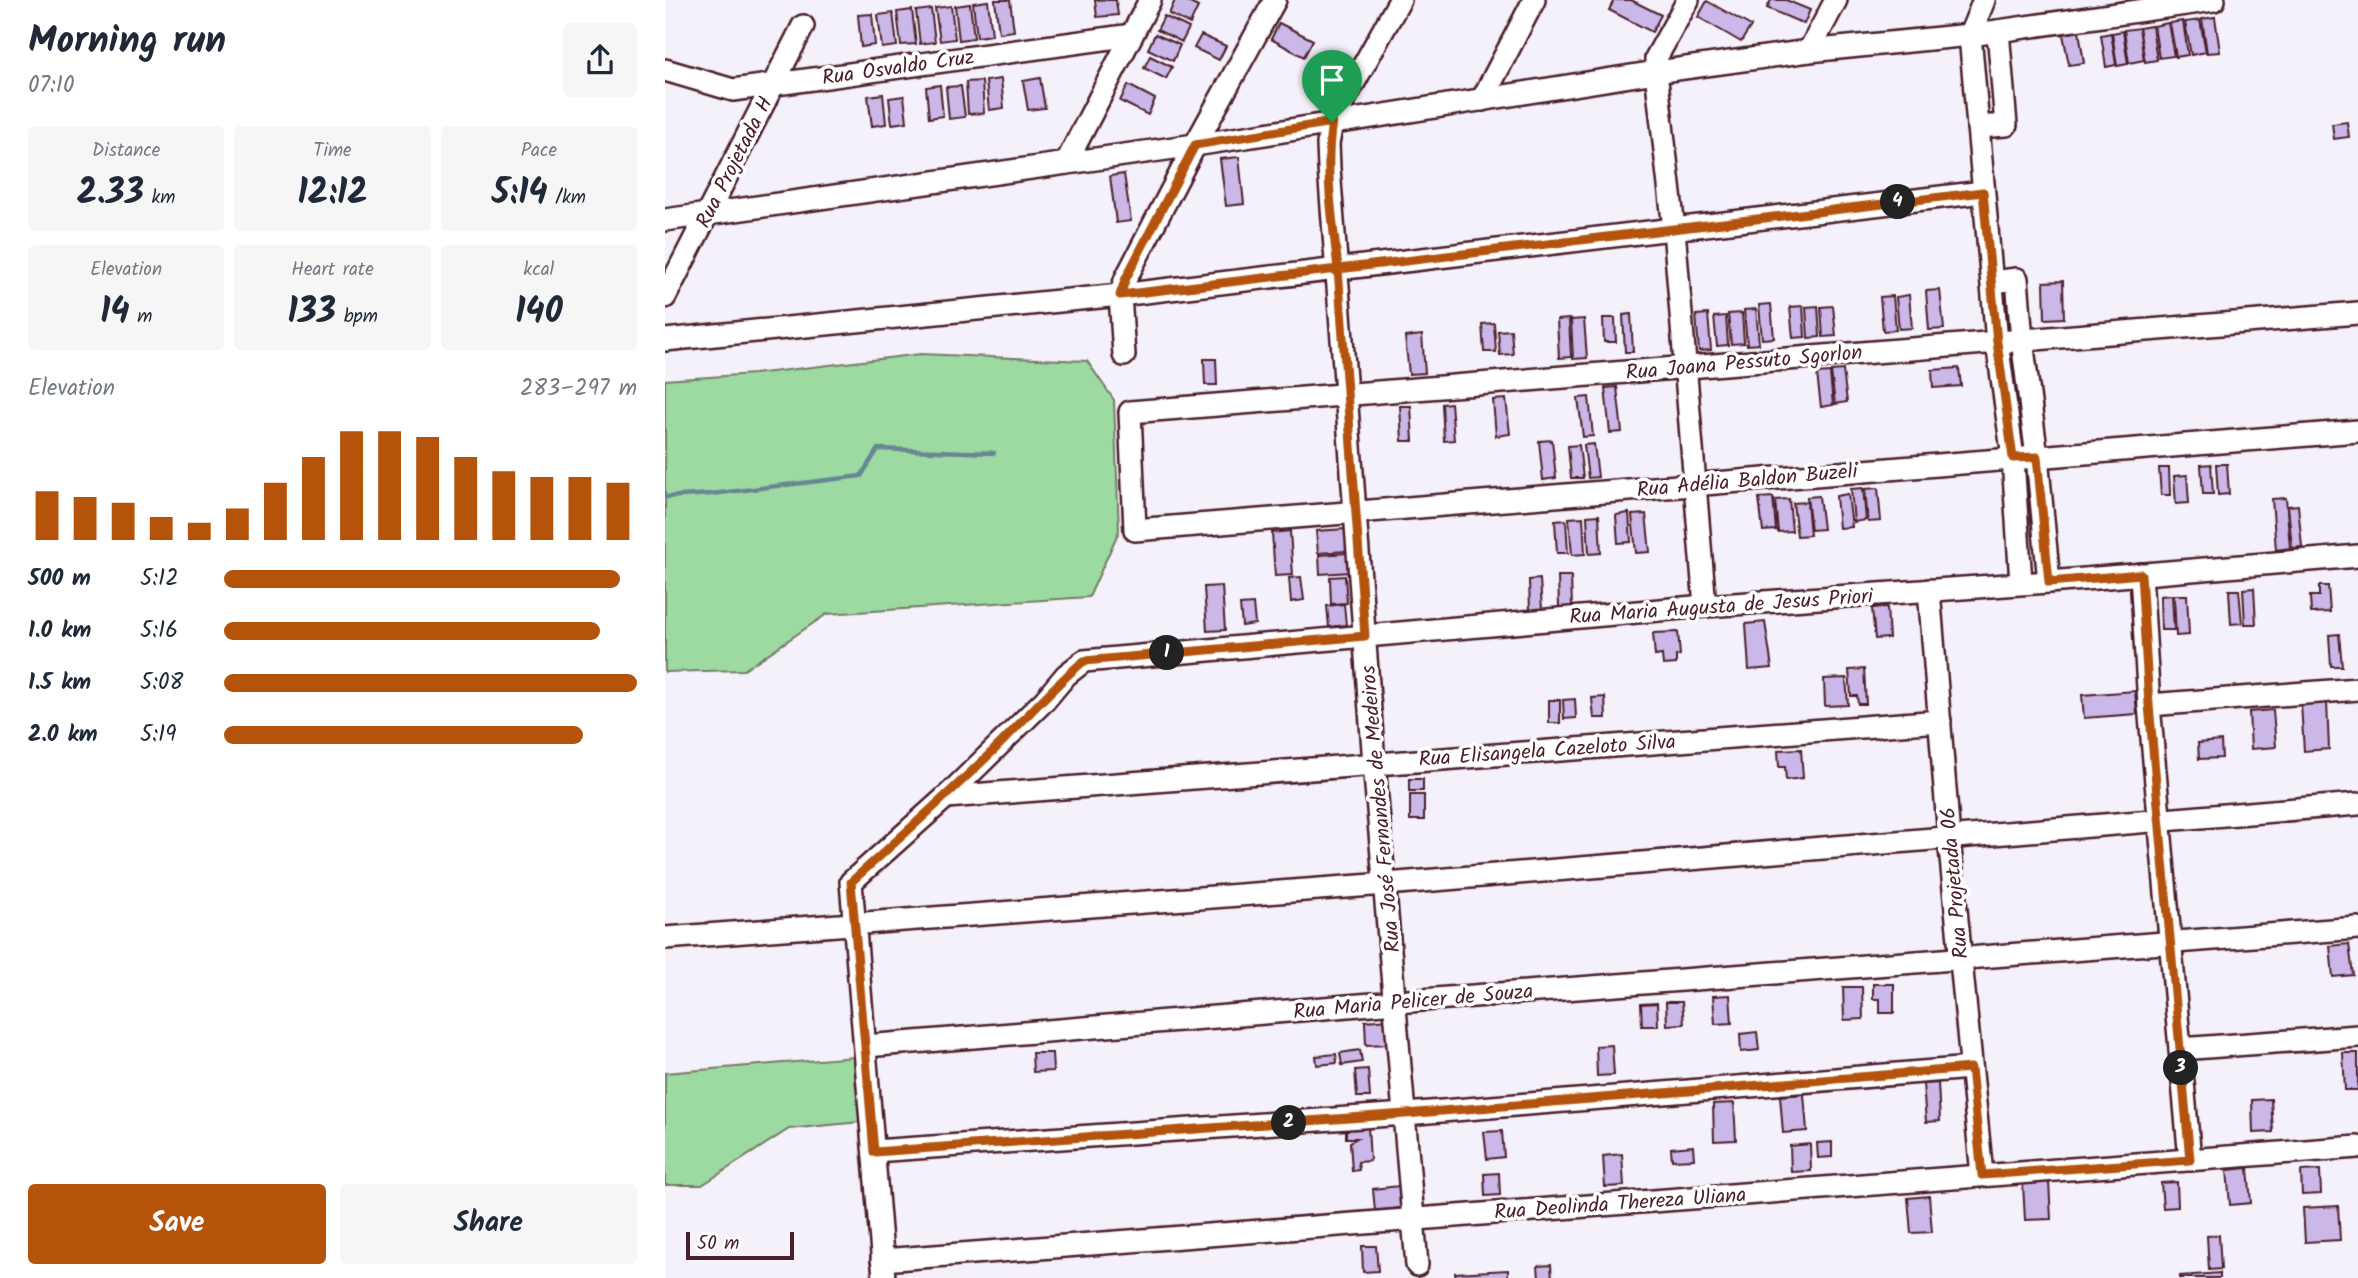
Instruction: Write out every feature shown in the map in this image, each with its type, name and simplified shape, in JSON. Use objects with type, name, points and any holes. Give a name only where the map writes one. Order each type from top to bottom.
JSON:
[{"type":"street","points":[[1066,163],[1150,0]]},
{"type":"street","points":[[1124,355],[1120,295],[1126,278],[1275,0]]},
{"type":"street","points":[[1332,122],[1400,0]]},
{"type":"street","points":[[1482,100],[1534,0]]},
{"type":"street","points":[[1688,0],[1656,58],[1656,72],[1674,229],[1705,606]]},
{"type":"street","points":[[1809,51],[1836,0]]},
{"type":"street","points":[[1984,0],[1970,35],[1997,342],[2013,458],[2021,583]]},
{"type":"street","points":[[665,220],[1195,145],[1656,72],[1809,51],[1970,35],[2151,5],[2214,0]]},
{"type":"street","name":"Rua Projetada H","points":[[665,298],[803,26]]},
{"type":"street","points":[[1978,127],[2006,125],[1998,31]]},
{"type":"street","name":"Rua Osvaldo Cruz","points":[[665,70],[733,89],[1132,35]]},
{"type":"street","name":"Rua José Fernandes de Medeiros","points":[[1332,122],[1328,144],[1329,168],[1374,764],[1417,1265]]},
{"type":"street","points":[[665,341],[1120,295],[1983,192]]},
{"type":"street","points":[[1991,282],[2017,279],[2049,582]]},
{"type":"street","name":"Rua Joana Pessuto Sgorlon","points":[[1135,530],[1130,412],[2358,313]]},
{"type":"street","name":"Rua Adélia Baldon Buzeli","points":[[1135,530],[2358,431]]},
{"type":"street","name":"Rua Maria Augusta de Jesus Priori","points":[[946,797],[1045,700],[1066,675],[1084,661],[1705,606],[2049,582],[2358,556]]},
{"type":"street","points":[[2141,574],[2149,705],[2190,1160]]},
{"type":"street","name":"Rua Projetada 06","points":[[1929,590],[1949,838],[1982,1175]]},
{"type":"street","points":[[2149,705],[2358,689]]},
{"type":"street","name":"Rua Elisangela Cazeloto Silva","points":[[946,797],[1940,721]]},
{"type":"street","points":[[883,1269],[851,882],[946,797]]},
{"type":"street","points":[[665,938],[1386,884],[2358,804]]},
{"type":"street","name":"Rua Maria Pelicer de Souza","points":[[866,1045],[2358,928]]},
{"type":"street","points":[[2180,1049],[2358,1036]]},
{"type":"street","points":[[874,1152],[1405,1114],[1971,1068]]},
{"type":"street","name":"Rua Deolinda Thereza Uliana","points":[[883,1269],[1414,1219],[2358,1147]]},
{"type":"green space","points":[[921,354],[1087,361],[1114,400],[1119,531],[1089,597],[827,614],[744,670],[665,672],[665,380],[754,374]]},
{"type":"green space","points":[[854,1057],[860,1122],[789,1129],[702,1185],[665,1185],[665,1073]]},
{"type":"building","points":[[995,0],[1010,0],[1014,31],[999,33]]},
{"type":"building","points":[[1095,0],[1116,0],[1118,15],[1097,17]]},
{"type":"building","points":[[1175,0],[1184,0],[1198,7],[1190,24],[1169,14]]},
{"type":"building","points":[[1614,0],[1631,0],[1661,15],[1652,32],[1609,10]]},
{"type":"building","points":[[1771,0],[1786,0],[1810,10],[1804,24],[1767,8]]},
{"type":"building","points":[[988,1],[992,35],[977,37],[973,3]]},
{"type":"building","points":[[1707,1],[1751,26],[1741,42],[1698,17]]},
{"type":"building","points":[[970,4],[974,38],[959,40],[955,6]]},
{"type":"building","points":[[951,6],[955,39],[940,41],[935,8]]},
{"type":"building","points":[[931,9],[935,42],[920,44],[916,11]]},
{"type":"building","points":[[912,10],[916,44],[901,45],[897,12]]},
{"type":"building","points":[[893,13],[897,46],[882,48],[878,15]]},
{"type":"building","points":[[872,14],[875,45],[861,47],[858,15]]},
{"type":"building","points":[[1164,16],[1189,28],[1182,42],[1157,30]]},
{"type":"building","points":[[2215,17],[2220,52],[2207,53],[2202,19]]},
{"type":"building","points":[[2200,20],[2206,52],[2191,55],[2185,22]]},
{"type":"building","points":[[2183,21],[2188,55],[2176,57],[2170,23]]},
{"type":"building","points":[[1279,23],[1313,40],[1304,57],[1271,39]]},
{"type":"building","points":[[2168,23],[2174,56],[2159,58],[2154,26]]},
{"type":"building","points":[[2152,26],[2157,60],[2145,62],[2139,28]]},
{"type":"building","points":[[2139,28],[2144,60],[2129,63],[2124,30]]},
{"type":"building","points":[[2079,31],[2084,63],[2069,65],[2063,34]]},
{"type":"building","points":[[2123,31],[2128,64],[2117,66],[2112,33]]},
{"type":"building","points":[[2111,33],[2116,65],[2106,67],[2101,35]]},
{"type":"building","points":[[1155,34],[1180,45],[1173,61],[1148,49]]},
{"type":"building","points":[[1201,35],[1226,46],[1219,60],[1194,48]]},
{"type":"building","points":[[1150,56],[1172,67],[1166,79],[1144,68]]},
{"type":"building","points":[[1040,78],[1045,108],[1028,110],[1023,81]]},
{"type":"building","points":[[1001,79],[1004,108],[989,110],[986,81]]},
{"type":"building","points":[[982,81],[984,113],[968,114],[966,82]]},
{"type":"building","points":[[940,85],[943,116],[929,118],[926,87]]},
{"type":"building","points":[[1128,85],[1155,99],[1148,115],[1120,101]]},
{"type":"building","points":[[961,86],[965,117],[949,119],[946,87]]},
{"type":"building","points":[[883,94],[886,124],[872,126],[868,96]]},
{"type":"building","points":[[904,96],[907,122],[892,124],[889,98]]},
{"type":"building","points":[[2347,122],[2349,137],[2334,139],[2332,124]]},
{"type":"building","points":[[1239,157],[1244,204],[1226,206],[1220,159]]},
{"type":"building","points":[[1124,174],[1131,221],[1116,223],[1110,176]]},
{"type":"building","points":[[2063,281],[2064,318],[2045,319],[2044,282]]},
{"type":"building","points":[[1940,290],[1944,329],[1929,330],[1926,291]]},
{"type":"building","points":[[1909,295],[1912,328],[1899,329],[1896,297]]},
{"type":"building","points":[[1893,296],[1896,330],[1883,331],[1880,297]]},
{"type":"building","points":[[1771,304],[1774,338],[1762,339],[1759,305]]},
{"type":"building","points":[[1803,306],[1805,337],[1793,338],[1790,307]]},
{"type":"building","points":[[1818,306],[1820,337],[1808,338],[1806,307]]},
{"type":"building","points":[[1833,306],[1836,336],[1823,337],[1821,307]]},
{"type":"building","points":[[1756,309],[1759,344],[1747,345],[1744,310]]},
{"type":"building","points":[[1742,313],[1744,343],[1731,344],[1728,314]]},
{"type":"building","points":[[1631,314],[1633,352],[1625,352],[1623,315]]},
{"type":"building","points":[[1708,314],[1711,350],[1699,351],[1696,315]]},
{"type":"building","points":[[1726,316],[1728,345],[1717,346],[1714,317]]},
{"type":"building","points":[[1603,318],[1615,318],[1616,342],[1604,342]]},
{"type":"building","points":[[1569,319],[1571,357],[1559,358],[1557,320]]},
{"type":"building","points":[[1584,319],[1587,358],[1573,359],[1571,320]]},
{"type":"building","points":[[1494,323],[1496,352],[1484,352],[1482,324]]},
{"type":"building","points":[[1511,330],[1513,354],[1500,355],[1498,331]]},
{"type":"building","points":[[1422,335],[1425,373],[1409,374],[1405,337]]},
{"type":"building","points":[[1204,359],[1216,359],[1217,385],[1205,385]]},
{"type":"building","points":[[1959,368],[1961,386],[1933,388],[1932,370]]},
{"type":"building","points":[[1843,370],[1847,402],[1835,404],[1831,371]]},
{"type":"building","points":[[1830,373],[1833,405],[1821,407],[1817,374]]},
{"type":"building","points":[[1617,387],[1622,432],[1610,433],[1605,388]]},
{"type":"building","points":[[1589,397],[1593,436],[1583,437],[1578,398]]},
{"type":"building","points":[[1506,399],[1510,434],[1496,436],[1493,400]]},
{"type":"building","points":[[1451,403],[1454,440],[1444,441],[1442,404]]},
{"type":"building","points":[[1400,406],[1411,406],[1413,441],[1402,441]]},
{"type":"building","points":[[1552,440],[1556,478],[1543,480],[1539,441]]},
{"type":"building","points":[[1594,444],[1598,477],[1588,478],[1584,445]]},
{"type":"building","points":[[1579,445],[1583,478],[1571,478],[1568,446]]},
{"type":"building","points":[[2211,464],[2213,494],[2203,494],[2201,465]]},
{"type":"building","points":[[2216,464],[2227,464],[2229,494],[2218,495]]},
{"type":"building","points":[[2159,468],[2169,468],[2170,495],[2161,495]]},
{"type":"building","points":[[2187,475],[2189,503],[2176,504],[2174,476]]},
{"type":"building","points":[[1863,488],[1866,520],[1854,522],[1851,489]]},
{"type":"building","points":[[1878,488],[1881,521],[1868,522],[1865,489]]},
{"type":"building","points":[[1848,494],[1852,527],[1839,528],[1836,496]]},
{"type":"building","points":[[1819,496],[1823,529],[1811,530],[1807,497]]},
{"type":"building","points":[[1773,497],[1776,530],[1763,531],[1759,498]]},
{"type":"building","points":[[2286,498],[2290,548],[2276,550],[2272,499]]},
{"type":"building","points":[[1789,499],[1792,531],[1778,532],[1775,500]]},
{"type":"building","points":[[1807,502],[1810,535],[1797,536],[1793,503]]},
{"type":"building","points":[[2298,505],[2302,547],[2292,548],[2288,506]]},
{"type":"building","points":[[1629,513],[1631,542],[1618,543],[1616,515]]},
{"type":"building","points":[[1646,514],[1650,552],[1636,553],[1632,515]]},
{"type":"building","points":[[1599,515],[1601,553],[1589,554],[1587,516]]},
{"type":"building","points":[[1583,517],[1585,554],[1572,555],[1569,518]]},
{"type":"building","points":[[1566,520],[1568,553],[1557,553],[1555,521]]},
{"type":"building","points":[[1345,529],[1347,551],[1318,553],[1316,531]]},
{"type":"building","points":[[1290,531],[1293,575],[1275,576],[1272,533]]},
{"type":"building","points":[[1348,553],[1350,572],[1320,574],[1319,555]]},
{"type":"building","points":[[1345,576],[1347,603],[1331,604],[1330,577]]},
{"type":"building","points":[[1558,576],[1571,576],[1572,607],[1559,607]]},
{"type":"building","points":[[1301,577],[1304,600],[1291,602],[1289,578]]},
{"type":"building","points":[[1540,579],[1542,610],[1530,610],[1529,580]]},
{"type":"building","points":[[1222,586],[1225,630],[1207,631],[1204,587]]},
{"type":"building","points":[[2319,586],[2328,586],[2330,612],[2311,613],[2310,596],[2319,596]]},
{"type":"building","points":[[2254,588],[2256,624],[2245,624],[2243,589]]},
{"type":"building","points":[[2229,590],[2239,590],[2242,623],[2231,624]]},
{"type":"building","points":[[2172,595],[2174,630],[2161,630],[2160,596]]},
{"type":"building","points":[[2174,595],[2187,595],[2189,635],[2176,636]]},
{"type":"building","points":[[1253,604],[1255,624],[1242,626],[1240,605]]},
{"type":"building","points":[[1344,604],[1346,625],[1329,627],[1327,606]]},
{"type":"building","points":[[1887,607],[1889,638],[1875,639],[1872,608]]},
{"type":"building","points":[[1765,622],[1772,668],[1749,670],[1746,624]]},
{"type":"building","points":[[1678,632],[1680,655],[1676,656],[1676,664],[1663,665],[1662,655],[1655,656],[1653,633]]},
{"type":"building","points":[[2339,634],[2342,666],[2331,666],[2329,635]]},
{"type":"building","points":[[1864,669],[1866,704],[1858,704],[1857,696],[1851,696],[1849,670]]},
{"type":"building","points":[[1846,678],[1848,705],[1825,706],[1824,679]]},
{"type":"building","points":[[2135,691],[2137,714],[2084,718],[2082,695]]},
{"type":"building","points":[[1605,697],[1606,718],[1594,718],[1592,698]]},
{"type":"building","points":[[1575,699],[1576,718],[1564,719],[1563,700]]},
{"type":"building","points":[[1549,700],[1560,700],[1560,723],[1549,723]]},
{"type":"building","points":[[2327,702],[2329,749],[2304,751],[2301,704]]},
{"type":"building","points":[[2273,710],[2276,747],[2251,749],[2249,712]]},
{"type":"building","points":[[2221,741],[2222,758],[2199,759],[2198,743]]},
{"type":"building","points":[[1801,749],[1803,778],[1786,780],[1785,767],[1779,767],[1778,750]]},
{"type":"building","points":[[1409,779],[1423,779],[1423,791],[1409,791]]},
{"type":"building","points":[[1410,795],[1424,795],[1424,820],[1410,820]]},
{"type":"building","points":[[2349,944],[2353,975],[2333,977],[2330,946]]},
{"type":"building","points":[[1873,984],[1894,984],[1894,1013],[1880,1013],[1880,999],[1873,999]]},
{"type":"building","points":[[1843,987],[1862,987],[1863,1019],[1844,1020]]},
{"type":"building","points":[[1730,995],[1732,1023],[1715,1024],[1713,996]]},
{"type":"building","points":[[1666,1002],[1682,1002],[1684,1024],[1667,1025]]},
{"type":"building","points":[[1657,1003],[1658,1026],[1642,1026],[1641,1004]]},
{"type":"building","points":[[1389,1019],[1390,1044],[1366,1045],[1365,1021]]},
{"type":"building","points":[[1757,1032],[1759,1050],[1741,1052],[1740,1034]]},
{"type":"building","points":[[1612,1045],[1614,1075],[1597,1076],[1596,1046]]},
{"type":"building","points":[[1360,1050],[1362,1062],[1342,1065],[1340,1053]]},
{"type":"building","points":[[1032,1053],[1052,1053],[1053,1071],[1033,1072]]},
{"type":"building","points":[[2343,1053],[2358,1053],[2358,1090],[2345,1090]]},
{"type":"building","points":[[1336,1054],[1337,1063],[1317,1065],[1316,1056]]},
{"type":"building","points":[[1368,1069],[1370,1097],[1357,1097],[1355,1070]]},
{"type":"building","points":[[1938,1083],[1940,1121],[1926,1122],[1923,1084]]},
{"type":"building","points":[[1804,1094],[1807,1131],[1783,1133],[1780,1096]]},
{"type":"building","points":[[2271,1099],[2273,1132],[2253,1133],[2252,1100]]},
{"type":"building","points":[[1734,1103],[1736,1140],[1714,1141],[1713,1104]]},
{"type":"building","points":[[1368,1126],[1370,1161],[1358,1162],[1359,1170],[1352,1171],[1350,1142],[1357,1138],[1346,1138],[1346,1128]]},
{"type":"building","points":[[1502,1131],[1504,1157],[1487,1159],[1484,1132]]},
{"type":"building","points":[[1832,1142],[1832,1157],[1818,1158],[1817,1143]]},
{"type":"building","points":[[1810,1144],[1811,1171],[1791,1172],[1790,1146]]},
{"type":"building","points":[[1693,1146],[1694,1159],[1672,1160],[1671,1148]]},
{"type":"building","points":[[1622,1154],[1624,1186],[1605,1187],[1603,1156]]},
{"type":"building","points":[[2248,1168],[2251,1203],[2230,1205],[2227,1170]]},
{"type":"building","points":[[2320,1170],[2321,1194],[2302,1195],[2301,1171]]},
{"type":"building","points":[[1499,1173],[1500,1195],[1485,1196],[1484,1174]]},
{"type":"building","points":[[2049,1182],[2051,1219],[2025,1220],[2023,1184]]},
{"type":"building","points":[[2177,1182],[2178,1207],[2163,1208],[2161,1183]]},
{"type":"building","points":[[1399,1186],[1401,1208],[1375,1211],[1373,1189]]},
{"type":"building","points":[[1929,1196],[1932,1232],[1911,1233],[1908,1198]]},
{"type":"building","points":[[2338,1206],[2340,1240],[2305,1242],[2303,1208]]},
{"type":"building","points":[[2219,1235],[2221,1269],[2209,1270],[2207,1236]]},
{"type":"building","points":[[1362,1246],[1376,1246],[1378,1271],[1363,1272]]},
{"type":"building","points":[[1551,1265],[1552,1278],[1539,1278],[1538,1266]]},
{"type":"building","points":[[1508,1270],[1508,1278],[1456,1278],[1455,1273]]},
{"type":"building","points":[[2220,1273],[2220,1278],[2180,1278],[2180,1276]]},
{"type":"waterway","points":[[665,497],[861,476],[878,449],[994,453]]},
{"type":"route","points":[[1332,122],[1195,145],[1126,278],[1120,295],[1338,269],[1365,636],[1084,661],[1066,675],[1045,700],[946,797],[851,882],[874,1152],[1405,1114],[1971,1068],[1982,1175],[2190,1160],[2149,705],[2141,574],[2049,582],[2037,457],[2013,458],[1997,342],[1983,192],[1338,269],[1328,144],[1332,122]]}]
